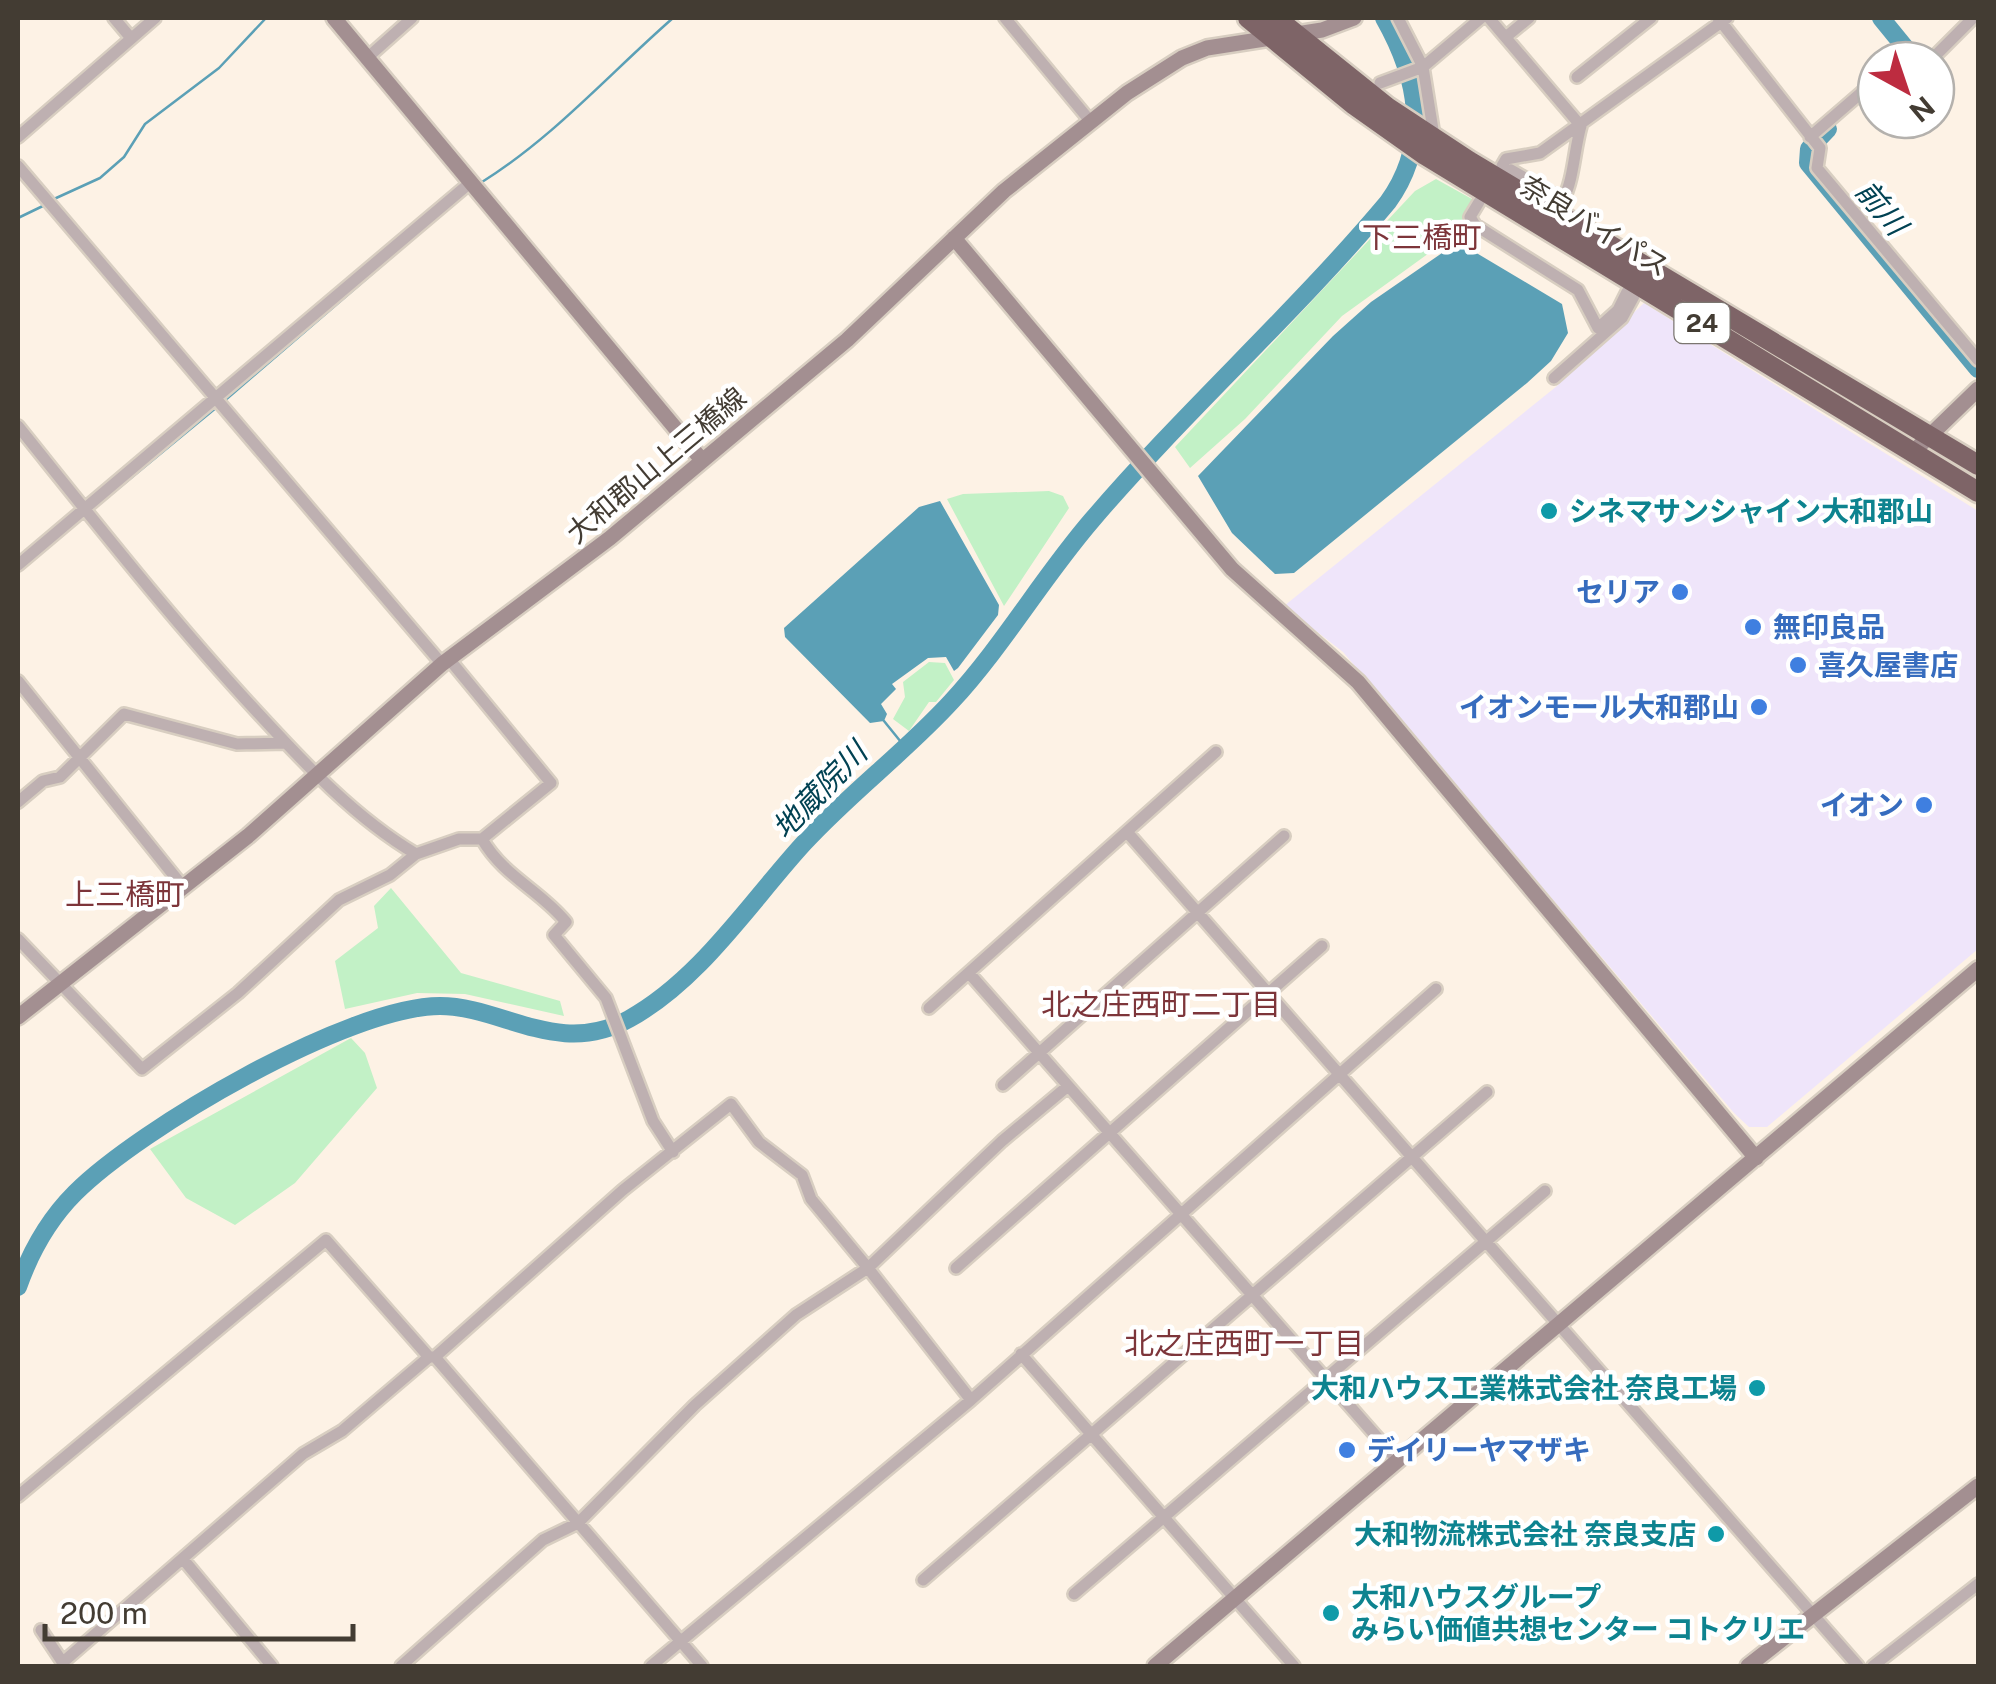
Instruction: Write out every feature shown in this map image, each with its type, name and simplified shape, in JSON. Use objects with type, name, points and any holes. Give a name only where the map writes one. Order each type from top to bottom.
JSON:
[{"type":"highway","name":"奈良バイパス","points":[[1248,18],[1294,34],[1429,142],[1919,444],[1978,465]]},
{"type":"highway","name":"奈良バイパス","points":[[1273,27],[1388,130],[1429,142],[1502,174],[1919,444],[1978,492]]},
{"type":"street","points":[[114,18],[130,37]]},
{"type":"street","points":[[18,137],[104,66],[154,18]]},
{"type":"street","points":[[334,18],[702,459]]},
{"type":"street","points":[[368,58],[412,18]]},
{"type":"street","points":[[1005,18],[1091,122]]},
{"type":"street","points":[[1294,34],[1322,30],[1354,18]]},
{"type":"street","points":[[1398,18],[1415,70],[1429,142]]},
{"type":"street","points":[[1380,83],[1415,70],[1481,18]]},
{"type":"street","points":[[1489,18],[1581,126]]},
{"type":"street","points":[[1507,36],[1529,18]]},
{"type":"street","points":[[1576,77],[1650,18]]},
{"type":"street","points":[[1951,40],[1974,18]]},
{"type":"street","points":[[1502,174],[1506,159],[1540,153],[1722,19],[1820,148],[1817,168],[1978,360]]},
{"type":"street","name":"大和郡山上三橋線","points":[[18,1017],[184,888],[446,662],[526,604],[846,340],[954,238],[1091,122],[1182,58],[1273,27]]},
{"type":"street","points":[[1810,137],[1856,97]]},
{"type":"street","points":[[1502,174],[1512,170],[1563,200],[1571,185],[1570,161],[1581,126]]},
{"type":"street","points":[[18,166],[219,404],[551,784],[482,839],[459,839],[416,854],[390,876],[339,900],[238,992],[142,1069],[18,939]]},
{"type":"street","points":[[18,565],[219,404],[475,187]]},
{"type":"street","points":[[1479,202],[1470,217],[1475,225],[1578,290],[1598,328],[1618,310],[1627,292],[1634,296],[1622,318],[1554,378]]},
{"type":"street","points":[[954,238],[1232,569],[1358,682],[1756,1158]]},
{"type":"street","points":[[1919,444],[1978,389]]},
{"type":"street","points":[[18,426],[197,647],[315,775],[390,839],[416,854]]},
{"type":"street","points":[[18,681],[184,888]]},
{"type":"street","points":[[18,802],[79,759],[124,714],[238,744],[286,743]]},
{"type":"street","points":[[929,1008],[1216,752]]},
{"type":"street","points":[[1127,832],[1858,1666]]},
{"type":"street","points":[[1004,1084],[1284,836]]},
{"type":"street","points":[[482,839],[513,880],[546,898],[566,922],[554,934],[614,1015],[653,1121],[673,1152]]},
{"type":"street","points":[[956,1268],[1322,946]]},
{"type":"street","points":[[1155,1666],[1978,969]]},
{"type":"street","points":[[968,973],[1398,1461]]},
{"type":"street","points":[[650,1666],[971,1400],[1436,989]]},
{"type":"street","points":[[401,1666],[543,1540],[578,1524],[695,1405],[782,1328],[868,1268],[1002,1140],[1068,1086]]},
{"type":"street","points":[[923,1580],[1487,1092]]},
{"type":"street","points":[[41,1630],[64,1665],[304,1454],[342,1432],[623,1190],[732,1104],[759,1142],[802,1174],[811,1198],[971,1400]]},
{"type":"street","points":[[1074,1594],[1545,1191]]},
{"type":"street","points":[[18,1496],[326,1240],[702,1666]]},
{"type":"street","points":[[1021,1354],[1294,1666]]},
{"type":"street","points":[[1748,1666],[1977,1489]]},
{"type":"street","points":[[183,1559],[272,1666]]},
{"type":"street","points":[[1873,1666],[1978,1584]]},
{"type":"shaded area","name":"イオンモール大和郡山","points":[[1644,303],[1978,511],[1978,949],[1767,1127],[1749,1127],[1734,1113],[1343,652],[1284,606],[1557,386]]},
{"type":"green space","points":[[1436,179],[1472,199],[1472,222],[1342,316],[1245,419],[1190,468],[1175,447],[1415,191]]},
{"type":"green space","points":[[1049,491],[1063,496],[1069,508],[1004,606],[947,499],[963,494]]},
{"type":"green space","points":[[929,662],[945,663],[954,680],[936,702],[929,702],[909,731],[893,719],[905,697],[903,682]]},
{"type":"green space","points":[[391,888],[461,973],[560,1001],[564,1016],[465,994],[417,993],[345,1009],[335,961],[378,928],[374,906]]},
{"type":"green space","points":[[351,1038],[365,1053],[377,1088],[295,1183],[235,1225],[186,1198],[150,1149]]},
{"type":"water","points":[[1458,242],[1562,304],[1568,333],[1551,361],[1527,383],[1294,573],[1275,574],[1232,533],[1198,476],[1333,336],[1371,302]]},
{"type":"water","points":[[940,501],[999,605],[998,615],[954,671],[946,657],[928,658],[892,684],[896,689],[881,704],[887,714],[884,721],[870,723],[785,637],[784,628],[919,507]]},
{"type":"waterway","points":[[54,199],[100,178],[124,157],[145,124],[219,68],[266,18]]},
{"type":"waterway","points":[[482,182],[557,125],[673,18]]},
{"type":"waterway","name":"地蔵院川","points":[[18,1287],[49,1225],[75,1193],[106,1166],[195,1105],[302,1048],[401,1011],[440,1006],[463,1008],[555,1032],[603,1030],[629,1019],[679,983],[822,825],[951,702],[1092,520],[1388,202],[1410,156],[1415,110],[1405,64],[1384,18]]},
{"type":"waterway","name":"前川","points":[[1881,18],[1899,40]]},
{"type":"waterway","name":"前川","points":[[1828,129],[1809,149],[1808,163],[1978,369]]},
{"type":"waterway","points":[[18,218],[47,204]]},
{"type":"waterway","points":[[223,402],[437,218]]},
{"type":"waterway","points":[[92,510],[217,407]]},
{"type":"waterway","points":[[884,721],[905,747]]},
{"type":"place","name":"シネマサンシャイン大和郡山","points":[[1549,511]]},
{"type":"place","name":"セリア","points":[[1680,592]]},
{"type":"place","name":"無印良品","points":[[1753,627]]},
{"type":"place","name":"喜久屋書店","points":[[1798,665]]},
{"type":"place","name":"イオンモール大和郡山","points":[[1759,707]]},
{"type":"place","name":"イオン","points":[[1924,805]]},
{"type":"place","name":"大和ハウス工業株式会社 奈良工場","points":[[1757,1388]]},
{"type":"place","name":"デイリーヤマザキ","points":[[1347,1450]]},
{"type":"place","name":"大和物流株式会社 奈良支店","points":[[1716,1534]]},
{"type":"place","name":"大和ハウスグループ みらい価値共想センター コトクリエ","points":[[1331,1613]]},
{"type":"district","name":"下三橋町","points":[[1422,238]]},
{"type":"district","name":"上三橋町","points":[[125,895]]},
{"type":"district","name":"北之庄西町二丁目","points":[[1161,1005]]},
{"type":"district","name":"北之庄西町一丁目","points":[[1244,1344]]}]
